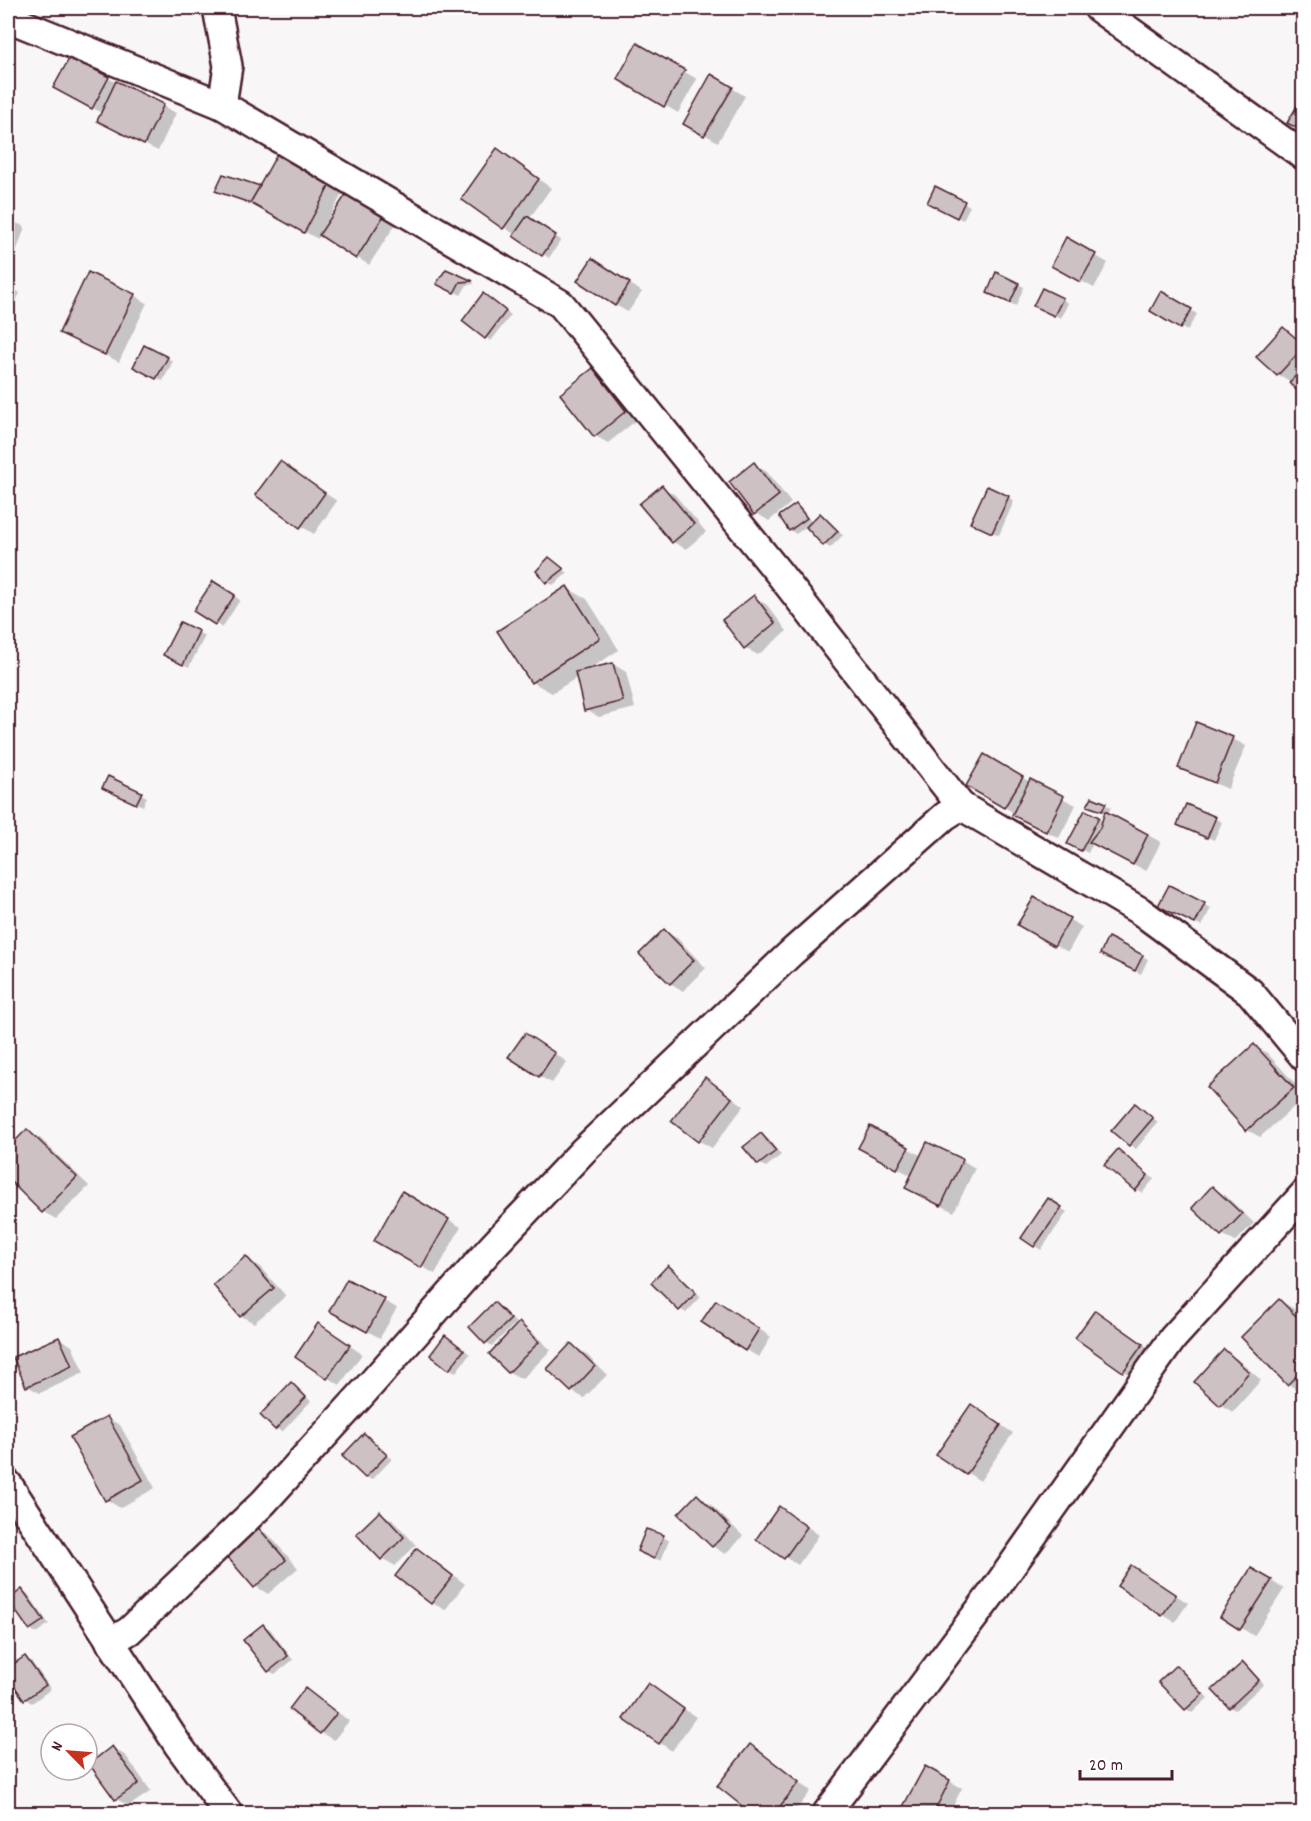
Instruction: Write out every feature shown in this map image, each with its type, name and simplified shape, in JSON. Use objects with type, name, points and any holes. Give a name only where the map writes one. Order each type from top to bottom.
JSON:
[{"type":"street","points":[[217,8],[228,66],[222,105]]},
{"type":"street","points":[[1098,8],[1304,156]]},
{"type":"street","points":[[8,18],[222,105],[561,304],[778,572],[961,806],[1052,858],[1149,918],[1250,992],[1304,1057]]},
{"type":"street","points":[[110,1642],[129,1631],[263,1503],[492,1247],[583,1151],[791,953],[945,816],[961,806]]},
{"type":"street","points":[[826,1814],[996,1588],[1173,1338],[1304,1194]]},
{"type":"street","points":[[8,1484],[178,1745],[229,1814]]},
{"type":"building","points":[[637,43],[685,70],[664,107],[617,79]]},
{"type":"building","points":[[70,57],[109,77],[92,109],[53,88]]},
{"type":"building","points":[[711,74],[733,87],[704,136],[683,124]]},
{"type":"building","points":[[116,81],[164,104],[144,145],[97,121]]},
{"type":"building","points":[[1304,96],[1304,132],[1287,123]]},
{"type":"building","points":[[497,148],[539,179],[503,229],[461,199]]},
{"type":"building","points":[[277,154],[331,183],[304,233],[250,203]]},
{"type":"building","points":[[223,174],[260,186],[250,203],[215,191]]},
{"type":"building","points":[[935,186],[965,201],[957,218],[927,203]]},
{"type":"building","points":[[347,193],[383,217],[356,259],[319,235]]},
{"type":"building","points":[[527,216],[556,235],[542,256],[513,236]]},
{"type":"building","points":[[1066,237],[1096,254],[1080,282],[1051,266]]},
{"type":"building","points":[[592,258],[630,283],[615,306],[577,281]]},
{"type":"building","points":[[446,269],[473,281],[460,282],[454,293],[436,284]]},
{"type":"building","points":[[88,272],[135,294],[105,355],[59,333]]},
{"type":"building","points":[[996,272],[1019,283],[1010,303],[987,293]]},
{"type":"building","points":[[1042,288],[1063,298],[1054,316],[1033,306]]},
{"type":"building","points":[[1161,291],[1192,309],[1180,329],[1150,311]]},
{"type":"building","points":[[483,293],[506,311],[485,339],[462,321]]},
{"type":"building","points":[[1283,327],[1304,347],[1277,376],[1256,357]]},
{"type":"building","points":[[144,345],[168,357],[156,379],[133,367]]},
{"type":"building","points":[[1304,367],[1304,397],[1289,383]]},
{"type":"building","points":[[593,368],[626,411],[594,437],[560,394]]},
{"type":"building","points":[[280,461],[325,493],[300,528],[255,495]]},
{"type":"building","points":[[754,462],[779,495],[754,515],[729,482]]},
{"type":"building","points":[[662,485],[694,524],[672,543],[639,504]]},
{"type":"building","points":[[987,486],[1009,496],[992,533],[970,523]]},
{"type":"building","points":[[796,504],[807,518],[789,531],[779,516]]},
{"type":"building","points":[[820,513],[838,531],[823,546],[806,527]]},
{"type":"building","points":[[549,557],[564,569],[546,583],[536,571]]},
{"type":"building","points":[[213,581],[235,595],[215,625],[193,611]]},
{"type":"building","points":[[567,586],[600,638],[531,683],[497,631]]},
{"type":"building","points":[[754,595],[775,623],[744,649],[722,620]]},
{"type":"building","points":[[180,622],[199,631],[183,665],[163,655]]},
{"type":"building","points":[[613,663],[623,701],[584,711],[575,672]]},
{"type":"building","points":[[1196,722],[1233,737],[1215,783],[1178,768]]},
{"type":"building","points":[[984,754],[1023,777],[1004,808],[966,786]]},
{"type":"building","points":[[108,776],[142,792],[136,804],[102,788]]},
{"type":"building","points":[[1030,779],[1064,796],[1046,832],[1012,815]]},
{"type":"building","points":[[1092,797],[1106,803],[1102,811],[1087,806]]},
{"type":"building","points":[[1186,804],[1216,817],[1207,838],[1177,825]]},
{"type":"building","points":[[1085,810],[1099,817],[1081,851],[1067,844]]},
{"type":"building","points":[[1105,811],[1148,834],[1133,865],[1089,842],[1100,828]]},
{"type":"building","points":[[1169,885],[1205,903],[1195,924],[1158,906]]},
{"type":"building","points":[[1034,897],[1070,918],[1054,946],[1017,925]]},
{"type":"building","points":[[664,929],[694,960],[670,984],[639,954]]},
{"type":"building","points":[[1108,937],[1143,955],[1135,971],[1100,954]]},
{"type":"building","points":[[525,1033],[555,1053],[539,1077],[508,1057]]},
{"type":"building","points":[[1254,1044],[1294,1088],[1246,1131],[1207,1087]]},
{"type":"building","points":[[705,1077],[732,1098],[698,1142],[671,1121]]},
{"type":"building","points":[[1135,1103],[1153,1118],[1129,1146],[1111,1131]]},
{"type":"building","points":[[870,1126],[909,1147],[897,1169],[858,1148]]},
{"type":"building","points":[[27,1129],[77,1177],[42,1213],[8,1179],[8,1148]]},
{"type":"building","points":[[761,1133],[776,1151],[758,1165],[743,1147]]},
{"type":"building","points":[[927,1142],[963,1159],[941,1206],[905,1188]]},
{"type":"building","points":[[1118,1149],[1148,1175],[1135,1191],[1104,1165]]},
{"type":"building","points":[[1212,1186],[1242,1214],[1221,1236],[1192,1208]]},
{"type":"building","points":[[402,1191],[449,1219],[421,1268],[374,1241]]},
{"type":"building","points":[[1048,1198],[1062,1207],[1034,1247],[1021,1238]]},
{"type":"building","points":[[246,1256],[274,1288],[240,1317],[213,1285]]},
{"type":"building","points":[[668,1265],[696,1293],[679,1311],[651,1283]]},
{"type":"building","points":[[347,1279],[385,1299],[367,1332],[329,1311]]},
{"type":"building","points":[[1279,1299],[1304,1324],[1304,1369],[1287,1385],[1241,1337]]},
{"type":"building","points":[[716,1300],[759,1329],[745,1351],[701,1322]]},
{"type":"building","points":[[494,1302],[511,1319],[485,1344],[469,1327]]},
{"type":"building","points":[[1095,1310],[1143,1344],[1123,1372],[1075,1338]]},
{"type":"building","points":[[519,1322],[539,1342],[508,1373],[489,1354]]},
{"type":"building","points":[[318,1323],[350,1345],[327,1379],[295,1357]]},
{"type":"building","points":[[445,1335],[464,1350],[449,1370],[430,1355]]},
{"type":"building","points":[[59,1337],[72,1366],[26,1387],[13,1357]]},
{"type":"building","points":[[571,1343],[595,1366],[571,1392],[547,1369]]},
{"type":"building","points":[[1224,1349],[1249,1372],[1220,1406],[1194,1382]]},
{"type":"building","points":[[291,1382],[306,1397],[275,1430],[260,1415]]},
{"type":"building","points":[[971,1404],[1001,1425],[966,1475],[936,1455]]},
{"type":"building","points":[[107,1416],[143,1480],[105,1501],[70,1437]]},
{"type":"building","points":[[364,1433],[387,1455],[365,1478],[342,1456]]},
{"type":"building","points":[[697,1494],[731,1528],[712,1547],[678,1514]]},
{"type":"building","points":[[779,1506],[807,1527],[784,1559],[756,1539]]},
{"type":"building","points":[[380,1511],[404,1537],[381,1560],[356,1534]]},
{"type":"building","points":[[256,1525],[286,1560],[254,1588],[224,1553]]},
{"type":"building","points":[[646,1529],[664,1535],[654,1559],[637,1551]]},
{"type":"building","points":[[417,1548],[453,1576],[431,1604],[395,1576]]},
{"type":"building","points":[[1131,1565],[1176,1595],[1162,1616],[1117,1586]]},
{"type":"building","points":[[1251,1568],[1272,1580],[1240,1630],[1220,1617]]},
{"type":"building","points":[[22,1589],[44,1620],[29,1630],[8,1600]]},
{"type":"building","points":[[263,1624],[288,1656],[268,1672],[243,1640]]},
{"type":"building","points":[[25,1656],[46,1685],[24,1700],[8,1677],[8,1668]]},
{"type":"building","points":[[1243,1662],[1259,1680],[1229,1708],[1212,1690]]},
{"type":"building","points":[[1176,1665],[1203,1694],[1185,1710],[1158,1682]]},
{"type":"building","points":[[648,1683],[684,1709],[659,1744],[623,1719]]},
{"type":"building","points":[[305,1688],[337,1713],[320,1734],[289,1709]]},
{"type":"building","points":[[750,1744],[799,1782],[774,1814],[752,1814],[717,1786]]},
{"type":"building","points":[[112,1746],[139,1783],[115,1800],[99,1778],[99,1756]]},
{"type":"building","points":[[925,1766],[950,1780],[933,1814],[903,1814],[900,1812]]}]
